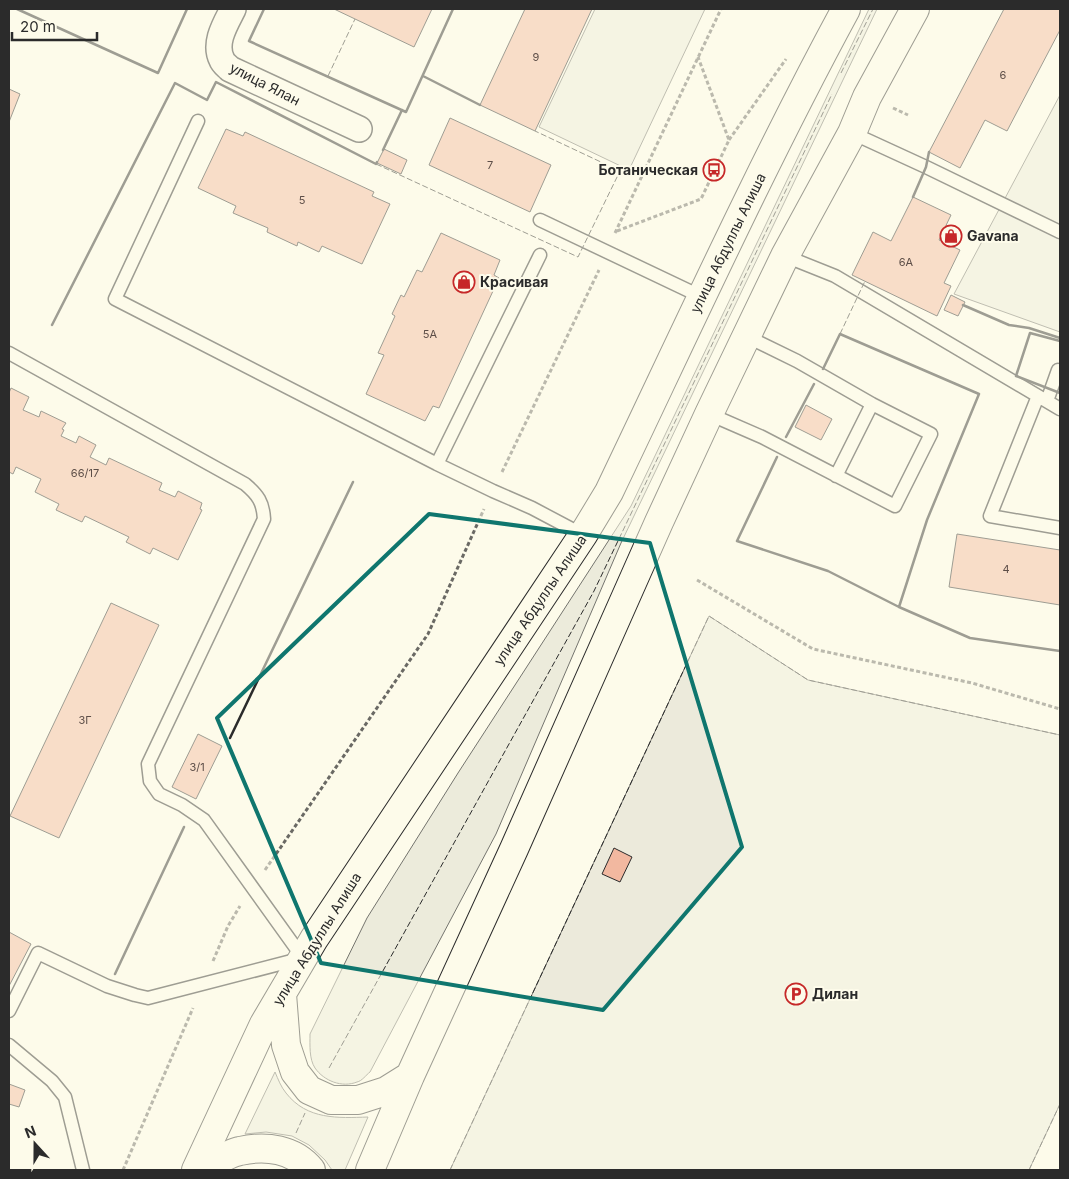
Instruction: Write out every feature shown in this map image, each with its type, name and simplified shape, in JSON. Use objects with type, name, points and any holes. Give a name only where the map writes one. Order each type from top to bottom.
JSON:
[{"type":"main road","name":"улица Абдуллы Алиша","points":[[197,1170],[264,1024],[314,939],[583,535],[609,492],[813,70],[846,9]]},
{"type":"main road","points":[[370,1170],[410,1076],[514,849],[658,522],[785,256],[852,133],[867,97],[915,9]]},
{"type":"main road","points":[[282,994],[286,1045],[295,1072],[309,1090],[331,1100],[358,1100],[386,1091],[410,1076]]},
{"type":"main road","points":[[197,1170],[239,1151],[266,1148],[288,1152],[305,1162],[311,1170]]},
{"type":"street","name":"улица Ялан","points":[[233,9],[221,35],[219,48],[222,60],[230,69],[359,129]]},
{"type":"lane","points":[[198,121],[115,299],[437,464],[532,508],[583,535]]},
{"type":"lane","points":[[852,133],[1060,232]]},
{"type":"lane","points":[[540,220],[702,297]]},
{"type":"lane","points":[[437,464],[540,255]]},
{"type":"lane","points":[[785,256],[835,276],[1060,409]]},
{"type":"lane","points":[[710,414],[762,437],[895,506],[931,434],[746,336]]},
{"type":"lane","points":[[9,353],[246,484],[257,494],[263,509],[264,519],[148,764],[150,781],[159,794],[182,805],[204,820],[303,958],[148,998],[107,986],[38,953],[9,1011]]},
{"type":"lane","points":[[1058,370],[1042,399],[990,516],[1060,528]]},
{"type":"lane","points":[[836,476],[872,404]]},
{"type":"lane","points":[[9,1045],[52,1081],[64,1096],[83,1170]]},
{"type":"path","points":[[123,1170],[228,926],[252,887],[428,634],[492,491],[608,252],[721,9]]},
{"type":"path","points":[[698,57],[729,140]]},
{"type":"path","points":[[616,232],[701,199],[729,140],[785,59],[789,61]]},
{"type":"path","points":[[892,107],[908,115]]},
{"type":"path","points":[[697,580],[813,649],[972,683],[1060,709]]},
{"type":"highlighted area","points":[[429,514],[650,543],[742,847],[603,1010],[321,963],[217,718]]},
{"type":"shaded area","points":[[595,9],[705,9],[629,170],[539,127]]},
{"type":"shaded area","points":[[869,9],[877,9],[621,543],[496,834],[370,1072],[361,1080],[351,1084],[339,1084],[328,1080],[319,1073],[313,1064],[310,1052],[310,1034],[367,918],[458,773],[631,506]]},
{"type":"shaded area","points":[[1060,95],[1060,332],[954,294]]},
{"type":"shaded area","name":"Дилан","points":[[709,616],[808,680],[1060,735],[1060,1104],[1029,1170],[450,1170]]},
{"type":"shaded area","points":[[275,1072],[281,1086],[294,1102],[313,1113],[334,1117],[368,1117],[345,1170],[332,1170],[325,1160],[309,1145],[292,1136],[266,1132],[245,1134]]},
{"type":"building","points":[[334,9],[432,9],[414,47]]},
{"type":"building","points":[[525,9],[592,9],[535,131],[480,105]]},
{"type":"building","points":[[1004,9],[1060,9],[1060,30],[1007,131],[985,120],[960,168],[929,152]]},
{"type":"building","points":[[9,89],[20,94],[9,122]]},
{"type":"building","points":[[450,118],[551,165],[530,212],[429,165]]},
{"type":"building","points":[[226,129],[243,136],[245,132],[374,192],[372,196],[390,204],[362,264],[322,246],[319,252],[298,242],[297,246],[267,232],[268,228],[233,213],[236,206],[198,188]]},
{"type":"building","points":[[384,149],[407,160],[401,174],[377,163]]},
{"type":"building","points":[[913,197],[951,215],[939,240],[960,250],[944,283],[951,286],[937,316],[852,275],[873,232],[891,241]]},
{"type":"building","points":[[441,233],[500,260],[494,275],[499,278],[439,408],[433,406],[425,421],[366,394],[384,355],[378,353],[395,316],[392,314],[401,295],[404,297],[417,270],[422,272]]},
{"type":"building","points":[[951,295],[965,302],[958,316],[944,310]]},
{"type":"building","points":[[11,388],[29,397],[23,410],[39,417],[41,411],[66,423],[62,429],[64,430],[61,436],[76,443],[79,436],[96,445],[90,457],[106,465],[109,458],[162,483],[159,490],[175,497],[178,491],[202,503],[200,509],[202,510],[178,560],[153,548],[150,554],[126,542],[129,537],[85,516],[82,522],[56,510],[59,504],[35,492],[41,479],[16,467],[13,474],[9,472],[9,393]]},
{"type":"building","points":[[806,405],[832,419],[821,440],[795,427]]},
{"type":"building","points":[[957,534],[1060,550],[1060,605],[949,587]]},
{"type":"building","points":[[111,603],[159,625],[59,838],[10,816]]},
{"type":"building","points":[[198,734],[222,746],[196,799],[172,787]]},
{"type":"building","points":[[614,848],[632,857],[620,882],[602,874]]},
{"type":"building","points":[[9,932],[31,944],[9,986]]},
{"type":"building","points":[[9,1084],[25,1090],[19,1107],[9,1104]]},
{"type":"fence","points":[[841,73],[873,9]]},
{"type":"fence","points":[[328,76],[355,19]]},
{"type":"fence","points":[[329,1068],[594,591],[832,94]]},
{"type":"fence","points":[[376,164],[578,257],[620,171],[535,131]]},
{"type":"fence","points":[[840,334],[865,281]]},
{"type":"fence","points":[[450,1170],[709,616],[808,680],[1060,735]]},
{"type":"fence","points":[[1029,1170],[1060,1104]]},
{"type":"fence","points":[[296,1133],[305,1113]]},
{"type":"wall","points":[[17,9],[158,73],[187,9]]},
{"type":"wall","points":[[264,9],[249,41],[406,112],[453,9]]},
{"type":"wall","points":[[423,76],[480,105]]},
{"type":"wall","points":[[52,325],[175,83],[207,100],[216,82],[376,164],[377,162]]},
{"type":"wall","points":[[383,150],[402,110]]},
{"type":"wall","points":[[913,197],[926,167],[929,152]]},
{"type":"wall","points":[[963,305],[1009,325],[1029,328],[1060,338]]},
{"type":"wall","points":[[1060,341],[1030,333],[1016,376],[1060,393]]},
{"type":"wall","points":[[777,457],[737,541],[828,571],[899,607],[927,520],[979,394],[840,334],[823,369]]},
{"type":"wall","points":[[786,437],[814,384]]},
{"type":"wall","points":[[230,738],[353,482]]},
{"type":"wall","points":[[899,607],[970,638],[1060,651]]},
{"type":"wall","points":[[115,974],[184,827]]},
{"type":"place","name":"Ботаническая","points":[[714,170]]},
{"type":"place","name":"Gavana","points":[[951,236]]},
{"type":"place","name":"Красивая","points":[[464,282]]},
{"type":"place","name":"Дилан","points":[[796,994]]}]
